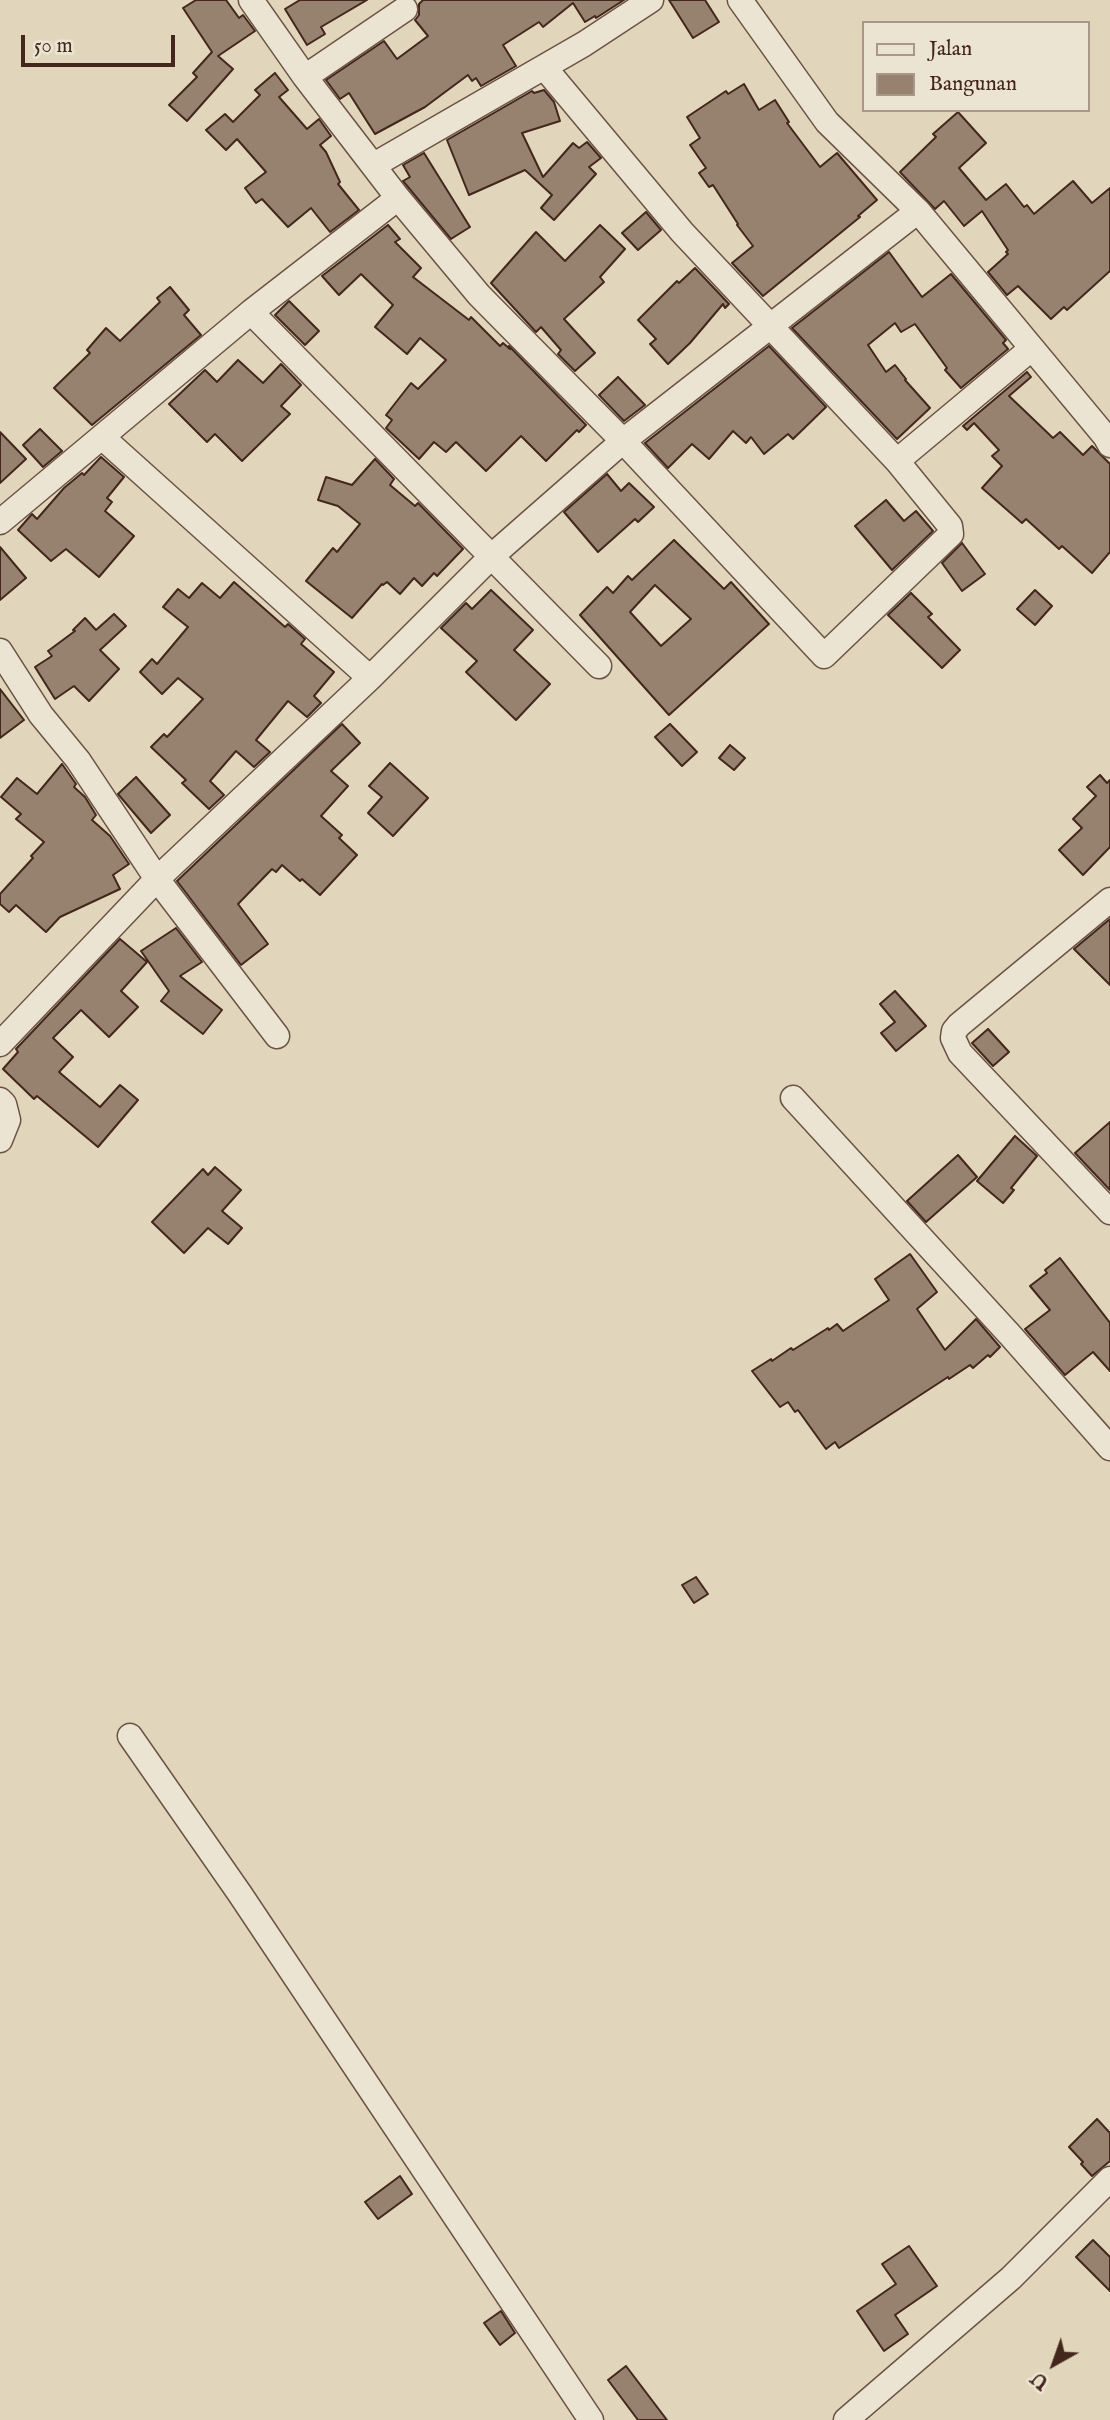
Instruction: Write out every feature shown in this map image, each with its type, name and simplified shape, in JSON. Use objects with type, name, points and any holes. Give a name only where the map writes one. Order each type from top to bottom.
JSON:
[{"type":"street","points":[[251,0],[305,77],[398,198],[479,295],[623,442],[824,656],[951,534],[950,526],[897,461],[682,232],[544,68]]},
{"type":"street","points":[[374,165],[544,68],[651,0]]},
{"type":"street","points":[[740,0],[827,121],[918,211],[1108,439]]},
{"type":"street","points":[[305,77],[405,9]]},
{"type":"street","points":[[0,522],[251,312],[398,198]]},
{"type":"street","points":[[0,1044],[77,960],[157,879],[370,678],[493,555],[623,442],[918,211]]},
{"type":"street","points":[[251,312],[493,555],[599,666]]},
{"type":"street","points":[[897,461],[1031,349]]},
{"type":"street","points":[[103,438],[370,678]]},
{"type":"street","points":[[0,651],[41,715],[78,760],[157,879],[277,1037]]},
{"type":"street","points":[[1110,900],[959,1025],[953,1038],[960,1053],[1110,1212]]},
{"type":"street","points":[[793,1098],[1108,1441]]},
{"type":"street","points":[[0,1100],[4,1104],[8,1120],[0,1140]]},
{"type":"street","points":[[130,1736],[247,1905],[592,2420]]},
{"type":"street","points":[[846,2420],[1011,2278],[1110,2179]]},
{"type":"building","points":[[196,0],[226,0],[239,18],[243,15],[255,31],[218,56],[233,69],[187,121],[169,105],[197,77],[193,73],[212,52],[183,8]]},
{"type":"building","points":[[300,0],[367,0],[321,27],[325,34],[307,45],[285,9]]},
{"type":"building","points":[[423,0],[624,0],[585,22],[573,3],[543,27],[539,22],[503,45],[516,66],[481,86],[476,78],[472,81],[468,75],[425,107],[375,134],[349,93],[340,99],[326,80],[384,41],[397,59],[428,36],[415,20],[419,15],[419,4]]},
{"type":"building","points":[[669,0],[705,0],[719,22],[693,38]]},
{"type":"building","points":[[275,73],[288,90],[279,97],[307,129],[319,119],[331,136],[320,145],[340,182],[338,184],[359,210],[330,232],[311,208],[288,227],[262,199],[256,203],[245,188],[266,172],[237,139],[226,150],[206,130],[225,114],[233,122],[260,95],[255,90]]},
{"type":"building","points":[[744,84],[759,110],[775,100],[789,122],[787,123],[820,167],[837,153],[877,200],[763,296],[732,263],[753,246],[713,185],[709,187],[699,173],[706,168],[690,145],[700,138],[687,117],[726,91],[728,94]]},
{"type":"building","points":[[544,90],[554,102],[560,121],[522,133],[543,177],[573,143],[579,148],[587,142],[601,158],[589,167],[596,174],[554,220],[541,208],[552,195],[525,170],[469,195],[447,140],[532,91],[534,93]]},
{"type":"building","points":[[958,112],[986,143],[959,168],[986,200],[1006,184],[1024,207],[1027,205],[1034,214],[1073,181],[1092,203],[1110,188],[1110,271],[1067,310],[1064,307],[1051,319],[1018,286],[1007,295],[988,272],[1008,254],[1008,250],[982,211],[964,226],[944,201],[935,209],[900,172],[936,137],[933,134]]},
{"type":"building","points":[[424,153],[470,227],[451,239],[403,181],[410,177],[403,165]]},
{"type":"building","points":[[646,212],[661,230],[638,250],[622,233]]},
{"type":"building","points":[[388,225],[400,239],[395,242],[421,268],[413,277],[469,320],[471,317],[500,346],[503,343],[510,349],[509,346],[586,425],[579,432],[577,430],[546,461],[521,436],[486,471],[456,442],[446,452],[434,442],[419,459],[386,428],[392,420],[386,415],[411,383],[418,389],[446,360],[420,338],[407,354],[375,327],[393,305],[361,274],[339,295],[322,276]]},
{"type":"building","points":[[600,225],[625,249],[600,277],[604,282],[564,319],[595,353],[575,371],[558,354],[561,350],[541,327],[536,332],[491,283],[536,232],[565,261]]},
{"type":"building","points":[[889,252],[922,297],[951,274],[1006,340],[1003,343],[1008,349],[961,388],[945,370],[947,368],[915,324],[901,332],[895,323],[868,345],[886,372],[895,365],[930,408],[897,439],[792,328]]},
{"type":"building","points":[[695,268],[729,304],[725,308],[723,304],[668,364],[650,344],[656,339],[638,320],[677,281],[679,283]]},
{"type":"building","points":[[170,287],[189,310],[184,315],[201,335],[92,425],[54,388],[90,353],[87,350],[106,328],[120,341],[160,302],[157,298]]},
{"type":"building","points":[[289,301],[319,331],[305,345],[275,315]]},
{"type":"building","points":[[769,346],[826,407],[793,439],[788,434],[764,454],[751,437],[746,443],[733,431],[709,459],[692,444],[668,468],[645,443]]},
{"type":"building","points":[[238,360],[263,383],[281,364],[301,385],[281,406],[290,414],[242,461],[215,434],[207,442],[169,404],[205,370],[217,382]]},
{"type":"building","points":[[1027,372],[1031,377],[1009,396],[1053,438],[1060,432],[1083,455],[1092,446],[1110,464],[1110,552],[1092,573],[1062,546],[1059,549],[1026,519],[1022,523],[982,488],[1002,466],[992,456],[999,450],[974,423],[967,430],[963,426]]},
{"type":"building","points":[[618,377],[645,405],[624,421],[599,395]]},
{"type":"building","points":[[40,429],[62,451],[43,467],[23,445]]},
{"type":"building","points":[[0,432],[26,459],[0,483]]},
{"type":"building","points":[[101,457],[124,477],[107,498],[112,502],[105,511],[134,536],[99,577],[66,549],[51,561],[18,530],[32,514],[37,519],[64,488],[82,473],[84,475]]},
{"type":"building","points":[[375,459],[394,479],[390,485],[415,506],[418,503],[463,549],[437,576],[434,573],[422,586],[414,578],[400,594],[387,582],[382,584],[352,618],[306,581],[333,548],[337,552],[360,524],[338,506],[318,500],[326,477],[352,485]]},
{"type":"building","points":[[607,474],[621,491],[629,483],[654,507],[638,522],[635,519],[598,552],[564,512]]},
{"type":"building","points":[[886,500],[904,521],[916,511],[933,531],[892,570],[855,526]]},
{"type":"building","points":[[674,540],[724,589],[731,582],[769,624],[669,715],[580,615],[607,587],[613,593],[628,576],[632,580]],"holes":[[[655,585],[691,619],[661,646],[630,612]]]},
{"type":"building","points":[[962,543],[985,574],[962,591],[942,563]]},
{"type":"building","points":[[0,547],[26,578],[0,600]]},
{"type":"building","points":[[234,582],[285,627],[288,624],[305,639],[301,644],[334,672],[314,696],[321,703],[307,717],[288,701],[256,740],[270,752],[254,767],[236,751],[210,781],[224,795],[209,809],[182,783],[186,780],[151,747],[164,734],[167,737],[203,699],[178,678],[162,694],[140,672],[152,659],[157,664],[188,627],[163,607],[178,589],[189,598],[202,583],[220,598]]},
{"type":"building","points":[[491,590],[533,630],[514,650],[550,684],[516,720],[466,672],[477,661],[441,628],[466,603],[472,609]]},
{"type":"building","points":[[1035,590],[1052,606],[1035,625],[1017,609]]},
{"type":"building","points":[[911,593],[932,614],[928,617],[960,650],[942,668],[888,615]]},
{"type":"building","points":[[114,614],[126,626],[100,650],[119,669],[89,701],[74,686],[55,699],[35,667],[52,656],[48,651],[75,631],[73,630],[85,618],[96,630]]},
{"type":"building","points":[[0,689],[24,720],[0,738]]},
{"type":"building","points":[[342,724],[360,743],[331,771],[348,786],[321,816],[342,835],[339,838],[357,855],[320,895],[282,865],[276,872],[272,869],[238,904],[268,944],[241,965],[177,881]]},
{"type":"building","points":[[670,724],[697,752],[682,766],[655,737]]},
{"type":"building","points":[[730,745],[745,758],[734,770],[719,758]]},
{"type":"building","points":[[390,763],[428,798],[393,836],[368,813],[382,797],[369,786]]},
{"type":"building","points":[[62,764],[76,784],[74,787],[85,797],[96,815],[92,820],[110,836],[129,864],[113,875],[120,889],[60,917],[46,932],[16,905],[9,912],[0,904],[0,894],[44,842],[16,819],[21,814],[1,797],[17,778],[37,794]]},
{"type":"building","points":[[1100,775],[1107,783],[1110,780],[1110,847],[1083,875],[1059,850],[1082,828],[1073,819],[1096,796],[1087,787]]},
{"type":"building","points":[[136,777],[170,815],[151,833],[118,794]]},
{"type":"building","points":[[1110,919],[1110,985],[1074,949]]},
{"type":"building","points":[[176,928],[202,962],[180,976],[222,1010],[203,1034],[161,1001],[169,991],[141,951]]},
{"type":"building","points":[[120,939],[147,962],[121,991],[138,1007],[109,1037],[81,1010],[53,1038],[73,1057],[59,1072],[100,1107],[120,1085],[138,1100],[98,1147],[37,1096],[34,1099],[3,1069],[18,1052],[16,1049]]},
{"type":"building","points":[[895,991],[926,1026],[896,1051],[881,1033],[895,1022],[880,1004]]},
{"type":"building","points":[[988,1029],[1009,1052],[993,1066],[972,1043]]},
{"type":"building","points":[[1110,1122],[1110,1190],[1075,1153]]},
{"type":"building","points":[[1015,1136],[1037,1156],[1011,1188],[1014,1190],[1003,1203],[977,1181]]},
{"type":"building","points":[[958,1155],[977,1177],[926,1222],[907,1201]]},
{"type":"building","points":[[215,1167],[241,1190],[222,1211],[242,1228],[228,1244],[208,1228],[184,1253],[152,1222],[203,1169],[208,1175]]},
{"type":"building","points":[[910,1254],[937,1292],[917,1309],[945,1350],[976,1319],[1000,1347],[973,1368],[970,1365],[949,1379],[948,1377],[839,1448],[835,1442],[826,1449],[798,1410],[795,1412],[788,1402],[780,1407],[752,1371],[837,1324],[843,1331],[889,1300],[875,1279]]},
{"type":"building","points":[[1060,1258],[1110,1323],[1110,1371],[1093,1352],[1065,1375],[1025,1329],[1050,1310],[1030,1286]]},
{"type":"building","points":[[696,1577],[708,1594],[694,1603],[682,1585]]},
{"type":"building","points":[[1097,2119],[1110,2133],[1110,2161],[1092,2176],[1069,2147]]},
{"type":"building","points":[[400,2176],[412,2194],[378,2219],[365,2202]]},
{"type":"building","points":[[1093,2240],[1110,2257],[1110,2291],[1076,2257]]},
{"type":"building","points":[[909,2246],[937,2286],[895,2315],[908,2334],[884,2351],[857,2311],[896,2284],[882,2264]]},
{"type":"building","points":[[501,2311],[515,2333],[500,2345],[484,2323]]},
{"type":"building","points":[[626,2366],[667,2420],[638,2420],[608,2380]]}]
